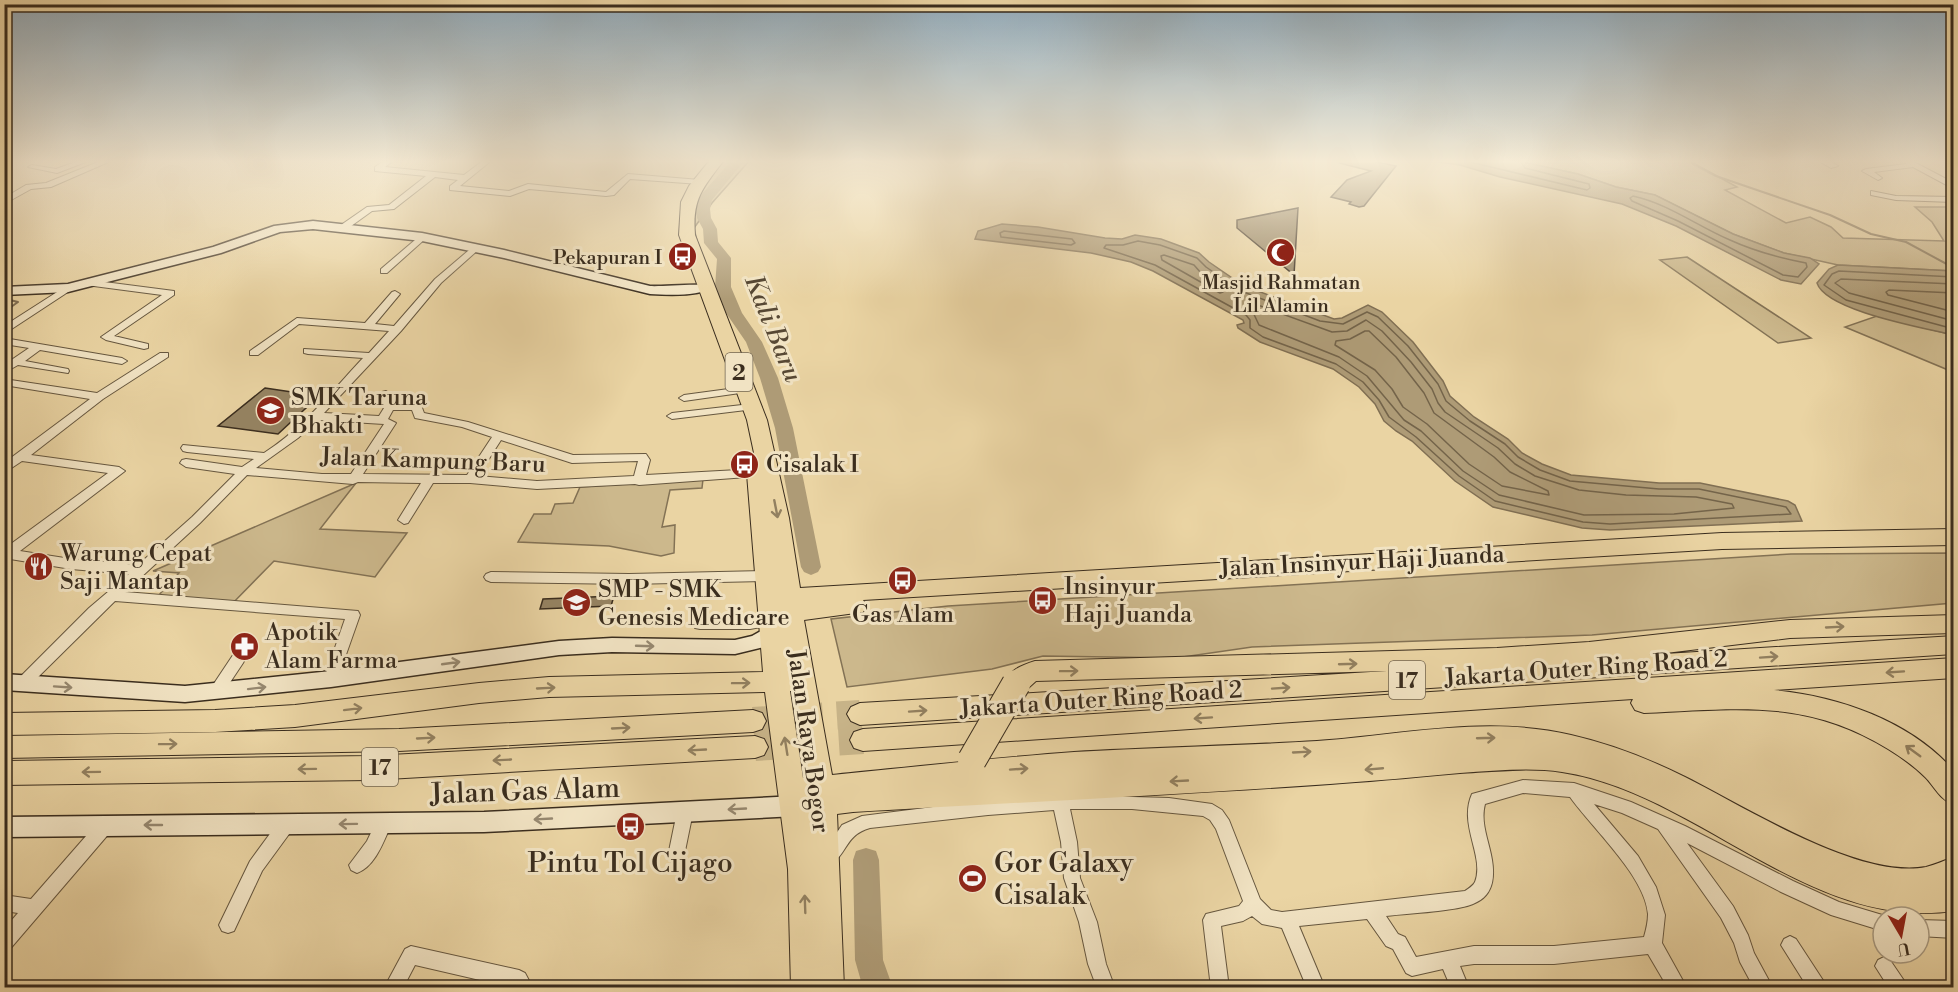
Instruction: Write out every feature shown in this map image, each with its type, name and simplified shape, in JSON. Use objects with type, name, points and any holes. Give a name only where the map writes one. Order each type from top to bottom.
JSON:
[{"type":"highway","name":"Jalan Raya Bogor","points":[[687,206],[687,235],[701,288],[739,399],[757,473],[777,607],[778,692],[808,797]]},
{"type":"highway","name":"Jalan Raya Bogor","points":[[701,288],[757,420],[784,553],[777,607],[797,651],[804,692],[808,797],[828,987]]},
{"type":"highway","name":"Jalan Insinyur Haji Juanda","points":[[777,607],[857,599],[1722,541],[1953,537]]},
{"type":"highway","name":"Jalan Insinyur Haji Juanda","points":[[857,599],[1711,552],[1953,548]]},
{"type":"highway","points":[[784,553],[792,571],[804,580],[857,599]]},
{"type":"highway","points":[[797,651],[801,638],[808,628],[857,599]]},
{"type":"highway","points":[[967,767],[1016,684],[1024,675],[1035,671],[1497,658],[1589,652],[1790,629],[1884,624],[1953,624]]},
{"type":"highway","name":"Jakarta Outer Ring Road 2","points":[[860,714],[1953,645]]},
{"type":"highway","name":"Jakarta Outer Ring Road 2","points":[[863,740],[1953,668]]},
{"type":"highway","points":[[4,724],[215,721],[295,716],[479,693],[549,687],[804,692],[824,760],[830,768],[846,778],[872,782]]},
{"type":"highway","points":[[1470,701],[1608,705],[1748,700],[1818,706],[1858,721],[1902,744],[1936,770],[1953,793]]},
{"type":"highway","name":"17","points":[[4,747],[754,734],[370,768],[4,773]]},
{"type":"highway","points":[[808,797],[872,782],[967,767],[1334,751],[1428,741],[1495,737],[1534,739],[1598,753],[1652,774],[1781,842],[1841,869],[1908,882],[1926,881],[1947,875],[1953,870]]},
{"type":"highway","points":[[808,797],[1542,757],[1560,759],[1614,773],[1656,792],[1768,852],[1843,884],[1896,898],[1953,897]]},
{"type":"highway","name":"Jalan Raya Bogor","points":[[807,987],[814,866]]},
{"type":"main road","points":[[6,291],[68,288],[225,248],[285,227],[313,225],[422,237],[650,290],[674,291],[701,288]]},
{"type":"main road","points":[[13,683],[159,693],[216,692],[559,648],[612,645],[735,647],[757,642],[777,607]]},
{"type":"main road","name":"Jalan Gas Alam","points":[[4,827],[484,822],[685,812],[808,797]]},
{"type":"street","points":[[344,227],[370,209],[390,206]]},
{"type":"street","points":[[384,271],[422,237]]},
{"type":"street","points":[[13,683],[196,520],[244,471],[294,436],[397,329],[438,281],[475,248]]},
{"type":"street","points":[[89,283],[171,293],[106,338],[144,346]]},
{"type":"street","points":[[4,331],[68,288]]},
{"type":"street","points":[[367,327],[395,294]]},
{"type":"street","points":[[254,353],[297,321],[397,329]]},
{"type":"street","points":[[4,341],[122,361]]},
{"type":"street","points":[[4,370],[38,347]]},
{"type":"street","points":[[308,351],[371,356]]},
{"type":"street","points":[[4,469],[99,397],[164,355]]},
{"type":"street","points":[[16,362],[64,371]]},
{"type":"street","points":[[4,382],[99,397]]},
{"type":"street","points":[[386,394],[383,404],[390,407],[417,407],[419,416],[465,424],[544,452],[580,461],[642,457],[644,460],[639,480]]},
{"type":"street","points":[[684,398],[739,399]]},
{"type":"street","points":[[672,416],[739,399]]},
{"type":"street","points":[[382,420],[390,407]]},
{"type":"street","points":[[315,416],[382,420],[390,423],[352,480]]},
{"type":"street","points":[[470,479],[499,435]]},
{"type":"street","points":[[187,448],[265,458]]},
{"type":"street","points":[[7,553],[119,471],[22,457]]},
{"type":"street","name":"Jalan Kampung Baru","points":[[186,463],[244,471],[352,480],[470,479],[537,485],[757,473]]},
{"type":"street","points":[[404,520],[430,478]]},
{"type":"street","points":[[7,553],[71,564],[141,570]]},
{"type":"street","points":[[491,577],[628,579],[777,607]]},
{"type":"street","points":[[113,596],[353,615],[331,679]]},
{"type":"street","points":[[700,624],[750,624],[777,607]]},
{"type":"street","points":[[216,692],[238,659]]},
{"type":"street","points":[[814,866],[849,830],[888,819],[990,806],[1059,802],[1120,801],[1206,809],[1216,815],[1224,825],[1253,904],[1261,915],[1269,919],[1287,919],[1468,899],[1477,895],[1482,890],[1485,871],[1474,813],[1478,799],[1495,791],[1530,787],[1574,790],[1599,796],[1831,906],[1871,919]]},
{"type":"street","points":[[1574,790],[1588,811],[1637,867],[1655,906],[1658,920],[1652,938],[1653,945],[1678,987]]},
{"type":"street","points":[[1059,802],[1069,842],[1072,878],[1088,922],[1097,964],[1106,987]]},
{"type":"street","points":[[676,856],[685,812]]},
{"type":"street","points":[[357,866],[373,846],[384,824]]},
{"type":"street","points":[[4,943],[106,825]]},
{"type":"street","points":[[228,925],[256,866],[286,825]]},
{"type":"street","points":[[1664,825],[1727,912],[1742,941],[1746,956],[1764,987]]},
{"type":"street","points":[[4,903],[35,908]]},
{"type":"street","points":[[1220,987],[1212,920],[1243,913],[1253,904]]},
{"type":"street","points":[[1371,909],[1392,940],[1399,943],[1412,967],[1474,955],[1554,955],[1653,945]]},
{"type":"street","points":[[1287,919],[1316,987]]},
{"type":"street","points":[[1931,929],[1953,930]]},
{"type":"street","points":[[1790,945],[1819,987]]},
{"type":"street","points":[[393,987],[411,955],[519,979],[524,987]]},
{"type":"street","points":[[1448,959],[1460,987]]},
{"type":"street","points":[[1884,966],[1900,987]]},
{"type":"shaded area","points":[[691,206],[710,206],[694,228],[699,249],[688,233]]},
{"type":"shaded area","points":[[1678,206],[1755,206],[1786,223],[1810,217],[1831,227],[1843,238],[1944,241],[1932,222],[1915,207],[1953,207],[1953,271],[1838,265],[1784,253],[1733,234]]},
{"type":"shaded area","points":[[1687,257],[1811,338],[1778,343],[1660,260]]},
{"type":"shaded area","points":[[1877,316],[1953,335],[1953,372],[1845,327]]},
{"type":"shaded area","points":[[703,479],[702,488],[670,490],[662,527],[675,525],[674,553],[661,556],[609,546],[518,542],[534,514],[551,514],[555,504],[573,503],[580,487]]},
{"type":"shaded area","points":[[356,483],[320,529],[407,533],[375,577],[274,561],[228,608],[158,596],[179,573],[153,571]]},
{"type":"shaded area","points":[[1953,553],[1953,603],[1592,635],[1252,647],[1176,658],[1043,656],[992,669],[847,687],[831,619],[948,606],[1791,554]]},
{"type":"water","points":[[1628,206],[1678,206],[1733,234],[1784,253],[1810,258],[1819,264],[1801,284],[1781,280],[1676,226]]},
{"type":"water","points":[[1002,224],[1038,227],[1105,238],[1122,239],[1135,235],[1161,239],[1199,253],[1244,286],[1334,319],[1342,318],[1368,305],[1382,312],[1413,342],[1443,381],[1450,396],[1474,417],[1508,439],[1522,453],[1542,464],[1571,475],[1659,483],[1700,483],[1788,501],[1795,505],[1802,521],[1610,530],[1582,528],[1493,507],[1455,481],[1412,441],[1384,421],[1375,404],[1359,387],[1333,369],[1260,342],[1238,328],[1237,325],[1244,323],[1243,320],[1153,271],[1131,262],[1091,253],[975,239],[978,231]]},
{"type":"water","points":[[1838,265],[1953,271],[1953,335],[1878,317],[1838,302],[1824,293],[1817,283],[1829,269]]},
{"type":"building","name":"Masjid Rahmatan Lil Alamin","points":[[1298,208],[1294,275],[1237,228],[1237,220]]},
{"type":"building","name":"SMK Taruna Bhakti","points":[[265,388],[319,396],[278,434],[218,426]]},
{"type":"building","name":"SMP - SMK Genesis Medicare","points":[[614,596],[611,606],[540,609],[543,599]]},
{"type":"waterway","name":"Kali Baru","points":[[704,206],[704,218],[710,229],[711,243],[724,258],[723,287],[734,313],[754,342],[769,378],[784,428],[811,567]]},
{"type":"waterway","points":[[1805,206],[1871,234],[1906,242],[1954,268]]},
{"type":"waterway","points":[[4,312],[18,302],[6,299],[10,294]]},
{"type":"waterway","name":"Kali Baru","points":[[866,860],[869,960],[878,988]]},
{"type":"tunnel","points":[[753,721],[860,714]]},
{"type":"tunnel","points":[[755,747],[863,740]]},
{"type":"place","name":"Masjid Rahmatan Lil Alamin","points":[[1281,252]]},
{"type":"place","name":"Pekapuran I","points":[[683,257]]},
{"type":"place","name":"SMK Taruna Bhakti","points":[[270,411]]},
{"type":"place","name":"Cisalak I","points":[[745,464]]},
{"type":"place","name":"Warung Cepat Saji Mantap","points":[[39,567]]},
{"type":"place","name":"Gas Alam","points":[[903,581]]},
{"type":"place","name":"Insinyur Haji Juanda","points":[[1043,600]]},
{"type":"place","name":"SMP - SMK Genesis Medicare","points":[[577,603]]},
{"type":"place","name":"Apotik Alam Farma","points":[[244,646]]},
{"type":"place","name":"Pintu Tol Cijago","points":[[630,827]]},
{"type":"place","name":"Gor Galaxy Cisalak","points":[[973,878]]}]
